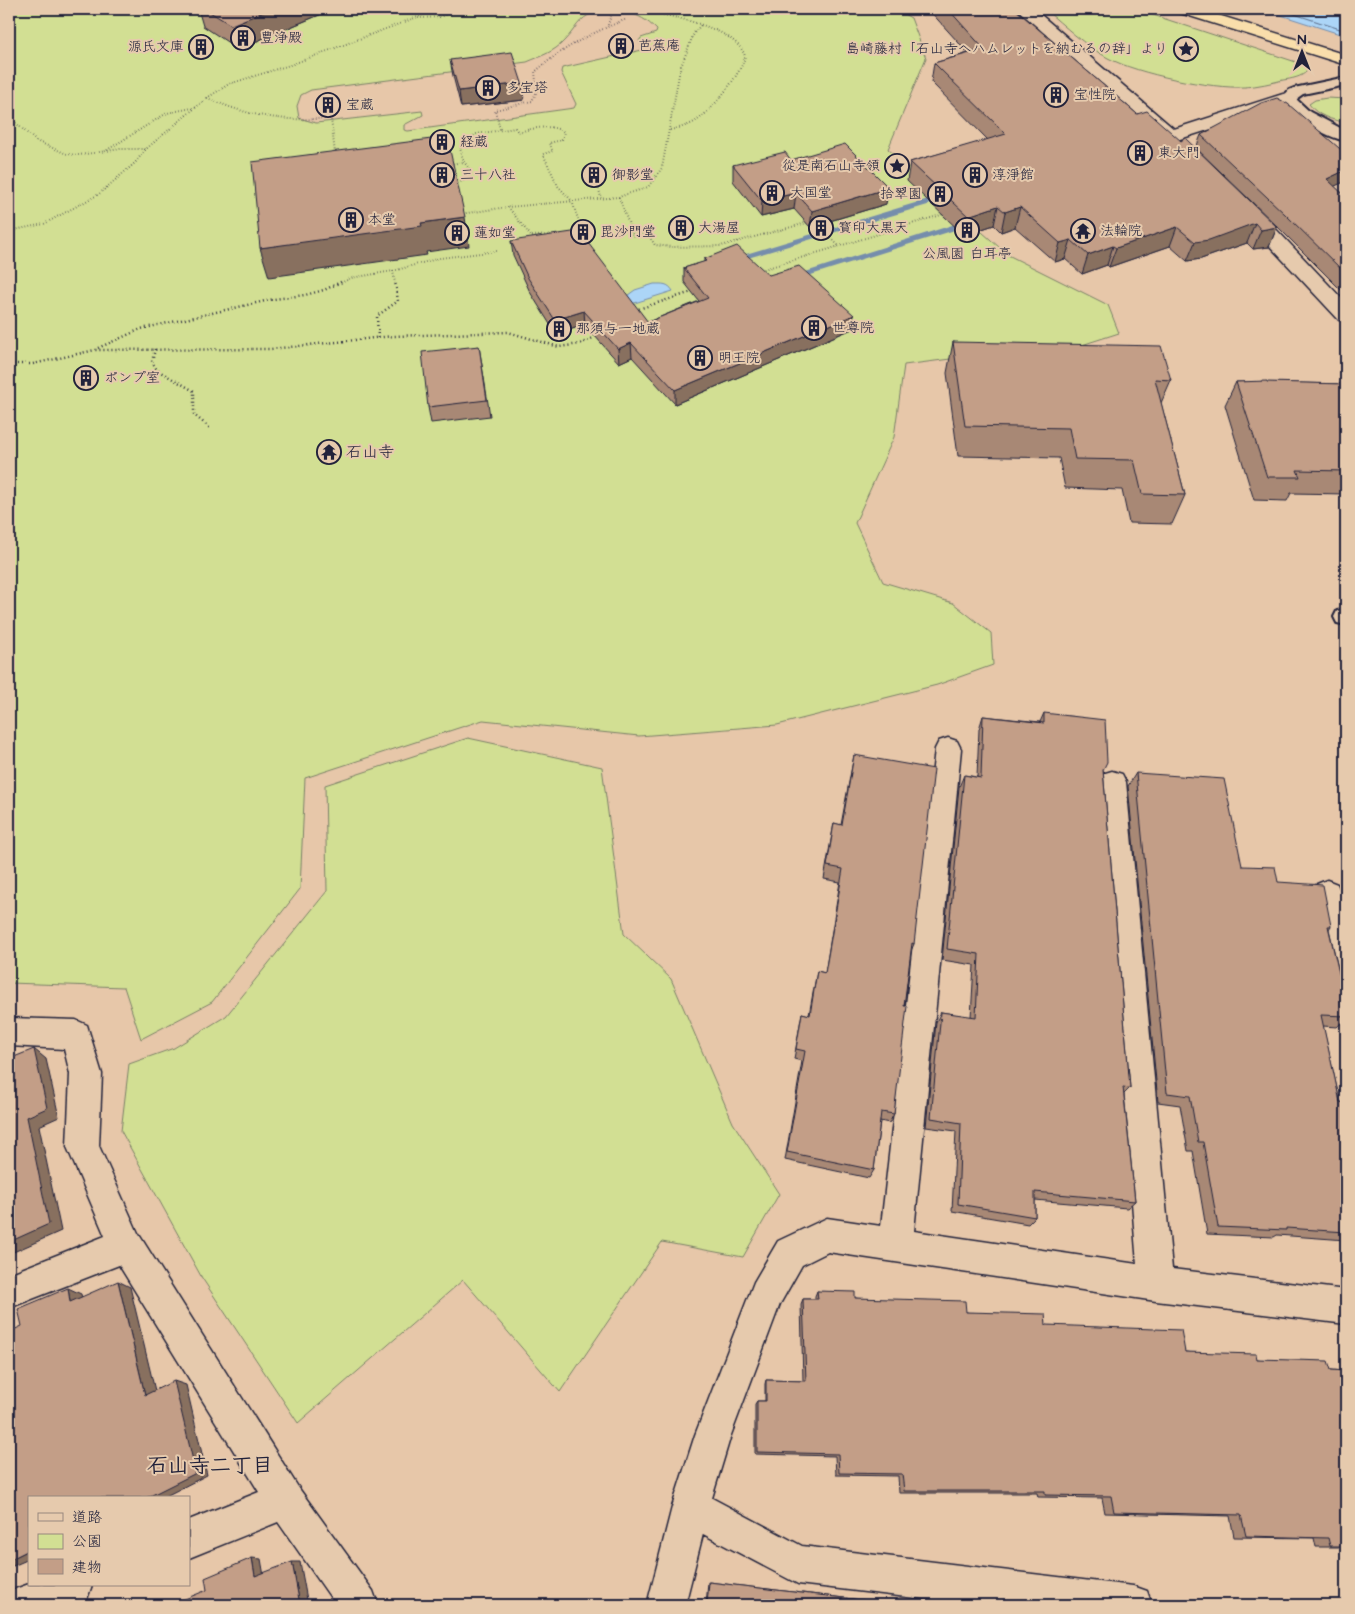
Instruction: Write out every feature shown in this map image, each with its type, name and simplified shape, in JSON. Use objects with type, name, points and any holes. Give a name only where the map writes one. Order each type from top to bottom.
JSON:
[{"type":"highway","points":[[1183,9],[1346,60]]},
{"type":"street","points":[[1025,9],[1177,142],[1289,98]]},
{"type":"street","points":[[1231,194],[1266,228],[1346,315]]},
{"type":"street","points":[[896,1244],[948,749]]},
{"type":"street","points":[[1112,782],[1156,1284]]},
{"type":"street","points":[[1327,893],[1346,984]]},
{"type":"street","points":[[9,1032],[76,1035],[86,1074],[83,1148],[126,1245],[285,1500],[359,1605]]},
{"type":"street","points":[[666,1605],[713,1435],[766,1294],[790,1254],[827,1235],[1156,1284],[1346,1307]]},
{"type":"street","points":[[9,1291],[126,1245]]},
{"type":"street","points":[[190,1538],[285,1500]]},
{"type":"street","points":[[692,1507],[798,1565],[1133,1605]]},
{"type":"street","points":[[24,1605],[71,1586]]},
{"type":"lane","points":[[1346,81],[1299,91],[1289,98],[1294,108],[1346,137]]},
{"type":"path","points":[[9,231],[44,224],[99,194],[135,163],[146,149],[208,98],[229,84],[292,64],[434,9]]},
{"type":"path","points":[[414,18],[439,16],[461,9]]},
{"type":"path","points":[[608,26],[613,9]]},
{"type":"path","points":[[637,9],[718,30],[741,44],[744,49],[745,57],[739,71],[701,120],[686,127],[670,130]]},
{"type":"path","points":[[495,110],[532,101],[537,91],[535,72],[544,63],[597,30],[627,18]]},
{"type":"path","points":[[453,215],[508,207],[619,197],[648,188],[662,168],[680,69],[694,33],[701,25]]},
{"type":"path","points":[[208,98],[238,112],[272,120],[295,122],[331,118],[336,162]]},
{"type":"path","points":[[494,105],[500,129]]},
{"type":"path","points":[[102,152],[137,134],[168,113],[198,106]]},
{"type":"path","points":[[9,117],[36,141],[54,149],[79,155],[120,149],[146,149]]},
{"type":"path","points":[[452,184],[460,183],[468,178],[471,171],[464,162],[460,148],[476,134],[515,128],[518,132],[550,127],[561,129],[564,132],[562,140],[548,143],[552,151],[551,153],[543,154],[558,186],[572,201],[578,219]]},
{"type":"path","points":[[444,165],[464,162]]},
{"type":"path","points":[[599,189],[601,198]]},
{"type":"path","points":[[1334,197],[1346,189]]},
{"type":"path","points":[[619,197],[633,236],[647,233],[655,245],[671,247],[721,246],[816,221]]},
{"type":"path","points":[[508,207],[538,244]]},
{"type":"path","points":[[752,273],[949,212]]},
{"type":"path","points":[[826,233],[838,246]]},
{"type":"path","points":[[531,236],[557,235]]},
{"type":"path","points":[[95,350],[141,329],[274,299],[324,290],[341,280],[393,271],[440,258],[497,251]]},
{"type":"path","points":[[790,261],[795,267]]},
{"type":"path","points":[[378,338],[377,316],[398,301],[393,271]]},
{"type":"path","points":[[632,310],[696,291]]},
{"type":"path","points":[[9,364],[33,364],[95,350],[271,349],[378,338],[508,332],[524,335],[536,342],[554,348],[581,345],[593,338],[595,330]]},
{"type":"path","points":[[155,349],[152,362],[157,370],[194,391],[194,415],[210,428]]},
{"type":"green space","name":"石山寺","points":[[9,9],[895,9],[911,18],[926,58],[888,149],[1008,255],[1108,305],[1119,333],[1060,352],[966,357],[904,365],[894,437],[855,523],[883,582],[953,603],[991,633],[993,665],[937,685],[777,725],[639,736],[483,720],[305,778],[300,889],[212,1002],[141,1039],[124,987],[9,983]],"holes":[[[595,12],[621,12],[636,15],[657,30],[656,33],[641,38],[639,41],[643,47],[642,50],[562,68],[561,72],[576,104],[574,108],[408,131],[404,130],[404,125],[423,115],[422,111],[316,123],[299,118],[297,106],[301,95],[311,90],[527,62],[556,48],[584,18]]]},
{"type":"green space","points":[[1044,9],[1135,9],[1299,63],[1305,66],[1307,71],[1293,78],[1245,87],[1213,86],[1156,75],[1121,64],[1099,53]]},
{"type":"green space","points":[[1327,98],[1346,99],[1346,123],[1316,112],[1309,104],[1315,100]]},
{"type":"green space","points":[[468,738],[602,767],[624,934],[671,979],[733,1123],[779,1194],[743,1257],[662,1242],[560,1392],[463,1280],[298,1423],[202,1278],[121,1131],[129,1064],[174,1048],[226,1016],[327,891],[325,785]]},
{"type":"water","points":[[1262,9],[1346,9],[1346,36]]},
{"type":"water","points":[[654,284],[667,285],[673,291],[628,305],[624,298],[635,290]]},
{"type":"building","points":[[205,9],[271,9],[231,25]]},
{"type":"building","points":[[948,9],[1015,9],[1137,114],[1147,111],[1181,141],[1185,138],[1277,227],[1261,230],[1255,223],[1209,240],[1195,242],[1177,227],[1116,248],[1113,246],[1088,255],[1071,240],[1060,243],[1020,207],[1005,212],[998,206],[968,216],[910,162],[1006,134],[934,63],[984,49]]},
{"type":"building","points":[[512,52],[522,83],[459,91],[450,60]]},
{"type":"building","points":[[1277,98],[1288,104],[1346,154],[1346,170],[1327,179],[1346,197],[1346,274],[1201,135],[1261,103]]},
{"type":"building","points":[[447,137],[465,217],[421,223],[422,226],[260,248],[252,162]]},
{"type":"building","points":[[845,144],[889,188],[812,211],[796,193],[762,201],[733,165],[785,152],[791,160]]},
{"type":"building","points":[[579,231],[648,322],[708,298],[684,268],[706,261],[704,259],[737,246],[769,275],[799,266],[854,315],[675,390],[631,343],[618,349],[584,311],[555,320],[528,278],[511,241]]},
{"type":"building","points":[[953,342],[1161,346],[1171,380],[1155,379],[1185,495],[1142,494],[1134,460],[1075,459],[1069,428],[965,426]]},
{"type":"building","points":[[479,346],[487,400],[428,407],[422,352]]},
{"type":"building","points":[[1267,381],[1346,384],[1346,471],[1297,470],[1300,477],[1267,477],[1236,382]]},
{"type":"building","points":[[1044,713],[1105,720],[1107,762],[1103,770],[1130,1088],[1123,1087],[1135,1201],[1035,1192],[1035,1217],[958,1204],[961,1123],[931,1118],[941,1012],[976,1017],[979,954],[947,949],[964,775],[981,778],[983,716],[1044,723]]},
{"type":"building","points":[[854,755],[934,769],[914,944],[912,943],[904,1006],[907,1006],[894,1114],[881,1112],[874,1170],[787,1152],[805,1051],[796,1049],[802,1013],[810,1015],[817,971],[825,973],[843,869],[827,866],[834,823],[842,825]]},
{"type":"building","points":[[1136,773],[1224,779],[1242,866],[1275,867],[1278,882],[1323,885],[1331,926],[1328,926],[1346,1003],[1346,1016],[1321,1015],[1340,1102],[1346,1103],[1346,1232],[1286,1228],[1286,1230],[1218,1227],[1203,1142],[1198,1142],[1190,1096],[1167,1093]]},
{"type":"building","points":[[34,1049],[47,1108],[27,1117],[49,1224],[9,1242],[9,1059]]},
{"type":"building","points":[[118,1281],[145,1395],[174,1381],[196,1473],[150,1496],[28,1496],[28,1550],[9,1560],[9,1332],[22,1326],[18,1309],[68,1288],[70,1302]]},
{"type":"building","points":[[817,1291],[855,1292],[855,1298],[965,1301],[966,1312],[1045,1314],[1046,1325],[1181,1330],[1185,1352],[1256,1354],[1257,1359],[1328,1361],[1331,1370],[1346,1371],[1346,1546],[1330,1546],[1328,1538],[1246,1536],[1241,1515],[1114,1512],[1111,1496],[1045,1495],[1045,1491],[904,1491],[902,1474],[839,1473],[838,1454],[757,1452],[757,1401],[766,1401],[766,1380],[806,1381],[803,1299],[818,1299]]},
{"type":"building","points":[[252,1558],[255,1576],[292,1562],[300,1605],[170,1605],[207,1590],[205,1578]]},
{"type":"building","points":[[709,1582],[903,1605],[707,1605]]},
{"type":"waterway","points":[[731,260],[945,197]]},
{"type":"waterway","points":[[792,278],[971,222]]},
{"type":"place","name":"豊浄殿","points":[[243,38]]},
{"type":"place","name":"芭蕉庵","points":[[621,46]]},
{"type":"place","name":"源氏文庫","points":[[201,47]]},
{"type":"place","name":"島崎藤村「石山寺へハムレットを納むるの辞」より","points":[[1186,49]]},
{"type":"place","name":"多宝塔","points":[[488,88]]},
{"type":"place","name":"宝性院","points":[[1056,95]]},
{"type":"place","name":"宝蔵","points":[[328,105]]},
{"type":"place","name":"経蔵","points":[[442,142]]},
{"type":"place","name":"東大門","points":[[1140,153]]},
{"type":"place","name":"從是南石山寺領","points":[[897,166]]},
{"type":"place","name":"三十八社","points":[[442,175]]},
{"type":"place","name":"御影堂","points":[[594,175]]},
{"type":"place","name":"淳淨館","points":[[975,175]]},
{"type":"place","name":"大国堂","points":[[772,193]]},
{"type":"place","name":"拾翠園","points":[[940,194]]},
{"type":"place","name":"本堂","points":[[351,220]]},
{"type":"place","name":"大湯屋","points":[[681,228]]},
{"type":"place","name":"寳印大黒天","points":[[821,228]]},
{"type":"place","name":"公風園 白耳亭","points":[[967,230]]},
{"type":"place","name":"法輪院","points":[[1083,231]]},
{"type":"place","name":"毘沙門堂","points":[[583,232]]},
{"type":"place","name":"蓮如堂","points":[[457,233]]},
{"type":"place","name":"世尊院","points":[[814,328]]},
{"type":"place","name":"那須与一地蔵","points":[[559,329]]},
{"type":"place","name":"明王院","points":[[700,358]]},
{"type":"place","name":"ポンプ室","points":[[86,378]]},
{"type":"place","name":"石山寺","points":[[329,452]]},
{"type":"district","name":"石山寺二丁目","points":[[210,1465]]}]
